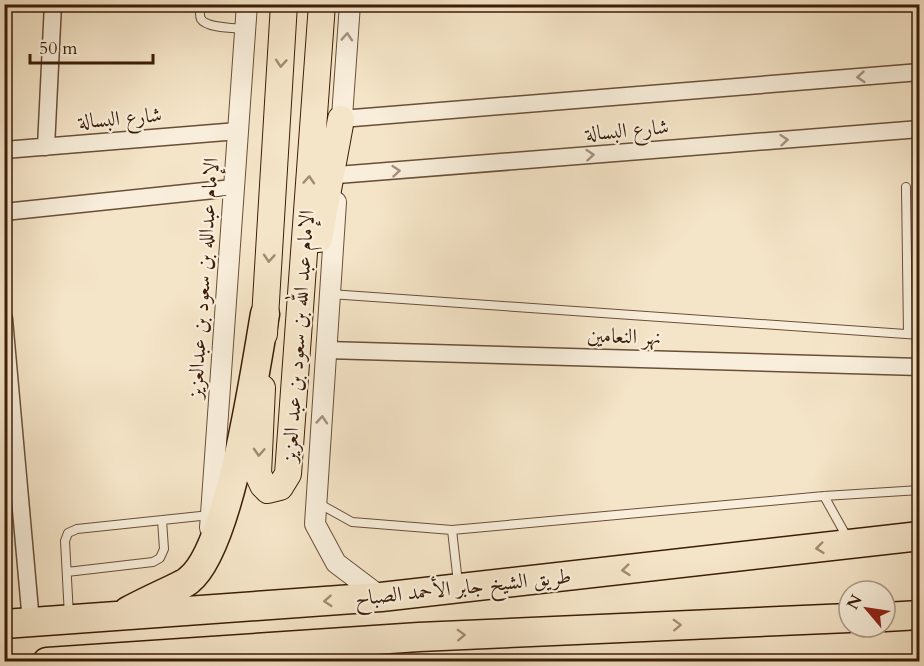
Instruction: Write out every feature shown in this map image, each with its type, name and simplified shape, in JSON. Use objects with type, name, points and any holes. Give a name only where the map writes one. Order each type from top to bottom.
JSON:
[{"type":"highway","points":[[115,617],[189,580],[203,564],[218,531],[229,494],[265,314]]},
{"type":"highway","name":"طريق الشيخ جابر الأحمد الصباح","points":[[18,623],[381,597],[920,536]]},
{"type":"highway","points":[[897,616],[920,615]]},
{"type":"highway","name":"طريق الشيخ جابر الأحمد الصباح","points":[[46,662],[419,636],[837,619]]},
{"type":"highway","points":[[341,662],[419,636]]},
{"type":"main road","name":"الإمام عبد الله بن سعود بن عبد العزيز","points":[[284,7],[265,314],[258,474],[268,490],[280,487],[288,474],[322,4]]},
{"type":"main road","points":[[296,360],[341,119]]},
{"type":"street","points":[[46,147],[53,4]]},
{"type":"street","name":"الإمام عبدالله بن سعود بن عبدالعزيز","points":[[207,554],[247,4]]},
{"type":"street","points":[[350,4],[315,524],[336,563],[381,597]]},
{"type":"street","name":"شارع البسالة","points":[[341,119],[920,72]]},
{"type":"street","name":"شارع البسالة","points":[[337,175],[920,129]]},
{"type":"street","name":"شارع البسالة","points":[[4,150],[238,130]]},
{"type":"street","points":[[4,212],[233,188]]},
{"type":"street","points":[[4,320],[18,623]]},
{"type":"street","name":"نهر النعامين","points":[[326,350],[920,367]]},
{"type":"lane","points":[[201,4],[200,17],[203,22],[209,25],[245,29]]},
{"type":"lane","points":[[906,187],[908,334]]},
{"type":"lane","points":[[330,294],[920,335]]},
{"type":"lane","points":[[316,502],[352,522],[452,530],[824,496],[920,490]]},
{"type":"lane","points":[[824,496],[851,544]]},
{"type":"lane","points":[[70,619],[65,541],[68,533],[77,529],[211,515]]},
{"type":"lane","points":[[67,572],[153,562],[160,558],[164,549],[162,520]]},
{"type":"lane","points":[[452,530],[458,588]]}]
